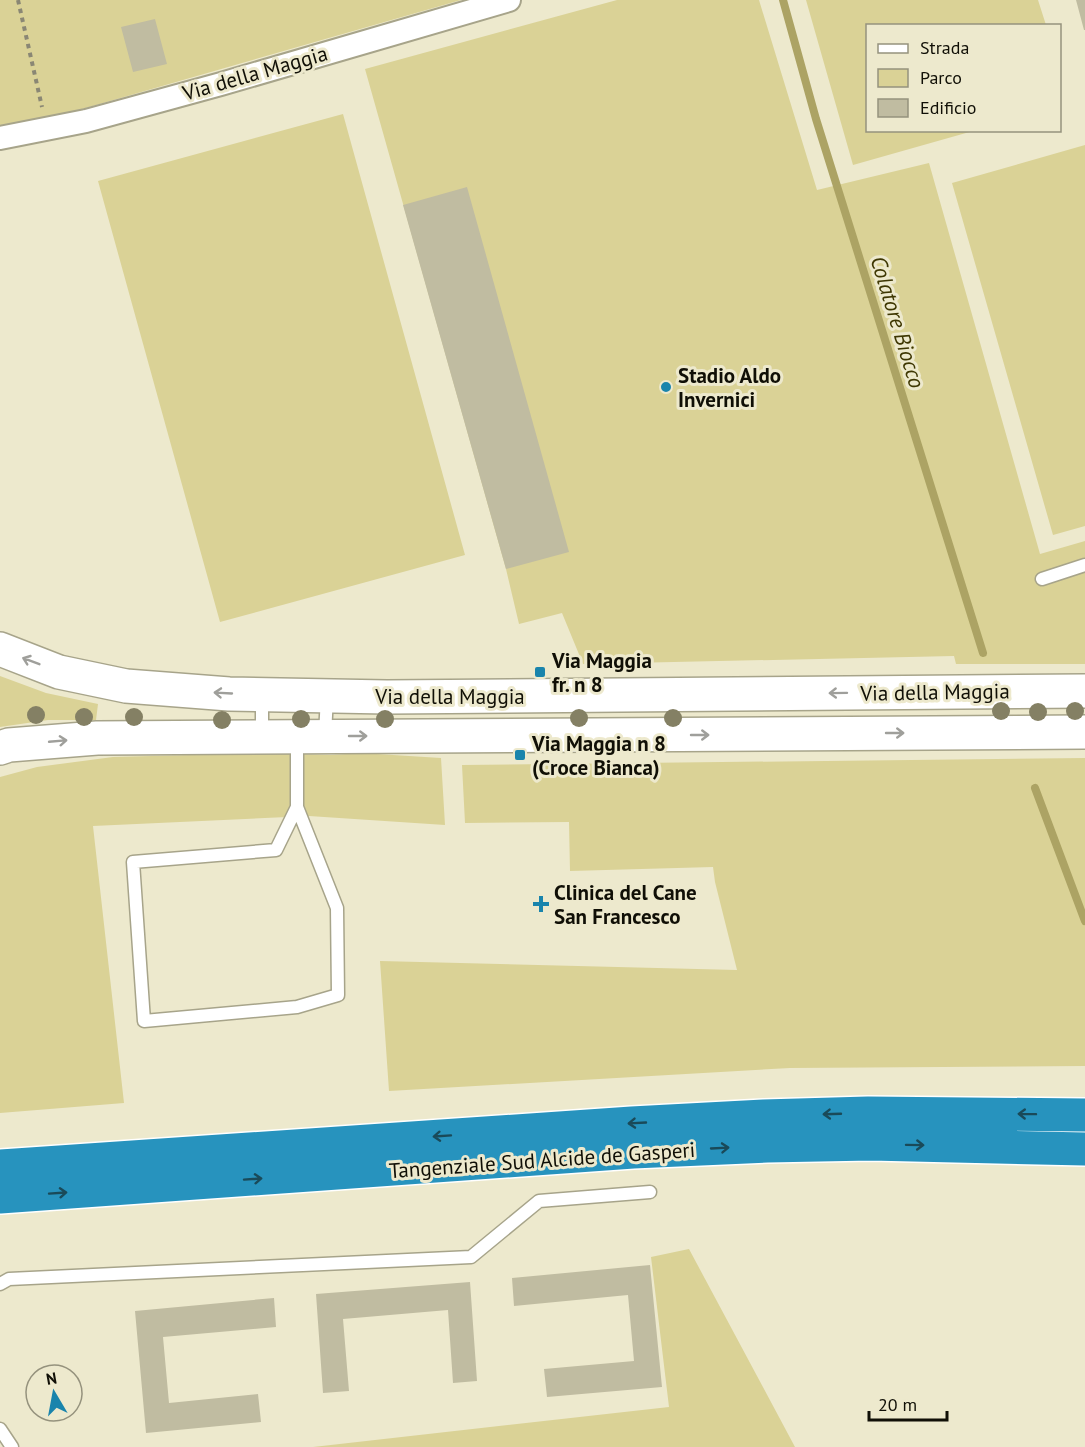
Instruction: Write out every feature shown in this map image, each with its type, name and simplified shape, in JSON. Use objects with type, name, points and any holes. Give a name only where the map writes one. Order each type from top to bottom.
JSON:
[{"type":"highway","name":"Tangenziale Sud Alcide de Gasperi","points":[[0,1166],[764,1116],[868,1113],[1085,1115]]},
{"type":"highway","name":"Tangenziale Sud Alcide de Gasperi","points":[[0,1197],[633,1152],[767,1146],[871,1144],[1085,1149]]},
{"type":"street","name":"Via della Maggia","points":[[0,138],[86,121],[221,84],[494,2]]},
{"type":"street","name":"Via della Maggia","points":[[0,649],[59,672],[126,686],[229,694],[398,697],[1085,691]]},
{"type":"street","name":"Via della Maggia","points":[[0,748],[9,745],[97,738],[1085,732]]},
{"type":"lane","points":[[1042,579],[1085,565]]},
{"type":"lane","points":[[262,694],[262,737]]},
{"type":"lane","points":[[297,807],[338,908],[338,995],[297,1007],[144,1021],[133,862],[276,850],[297,807],[311,737],[327,696]]},
{"type":"lane","points":[[4,1282],[471,1257],[539,1201],[650,1192]]},
{"type":"lane","points":[[0,1429],[12,1447]]},
{"type":"path","points":[[18,0],[47,129]]},
{"type":"green space","points":[[0,0],[461,0],[44,120],[0,128]]},
{"type":"green space","name":"Stadio Aldo Invernici","points":[[617,0],[759,0],[817,190],[929,163],[1040,554],[1085,541],[1085,664],[956,664],[954,656],[583,664],[562,613],[519,624],[506,569],[365,69]]},
{"type":"green space","points":[[806,0],[1038,0],[1046,24],[866,24],[866,132],[969,132],[853,165]]},
{"type":"green space","points":[[343,114],[465,555],[220,622],[98,181]]},
{"type":"green space","points":[[1085,145],[1085,526],[1053,535],[952,183]]},
{"type":"green space","points":[[0,676],[46,693],[98,704],[96,720],[48,720],[0,727]]},
{"type":"green space","points":[[267,753],[331,755],[361,753],[441,758],[445,825],[309,816],[93,826],[124,1103],[0,1113],[0,777],[37,767],[113,757]]},
{"type":"green space","points":[[1085,758],[1085,1066],[790,1068],[389,1091],[380,961],[737,970],[713,867],[570,871],[569,822],[465,823],[462,765]]},
{"type":"green space","points":[[689,1249],[795,1447],[313,1447],[669,1407],[651,1257]]},
{"type":"building","points":[[1076,0],[1085,0],[1085,30],[1084,30]]},
{"type":"building","points":[[155,19],[167,64],[133,72],[121,27]]},
{"type":"building","points":[[467,187],[569,552],[506,569],[403,205]]},
{"type":"building","points":[[650,1265],[662,1387],[547,1397],[544,1369],[634,1361],[628,1295],[514,1306],[512,1278]]},
{"type":"building","points":[[470,1282],[477,1381],[453,1383],[448,1310],[343,1319],[349,1391],[323,1393],[316,1294]]},
{"type":"building","points":[[274,1298],[276,1327],[163,1337],[169,1403],[258,1394],[261,1422],[146,1433],[135,1311]]},
{"type":"waterway","name":"Colatore Biocco","points":[[783,0],[816,119],[983,653]]},
{"type":"waterway","name":"Colatore Biocco","points":[[1035,788],[1085,921]]},
{"type":"place","name":"Stadio Aldo Invernici","points":[[666,387]]},
{"type":"place","name":"Via Maggia fr. n 8","points":[[540,672]]},
{"type":"place","name":"Via Maggia n 8 (Croce Bianca)","points":[[520,755]]},
{"type":"place","name":"Clinica del Cane San Francesco","points":[[541,904]]}]
